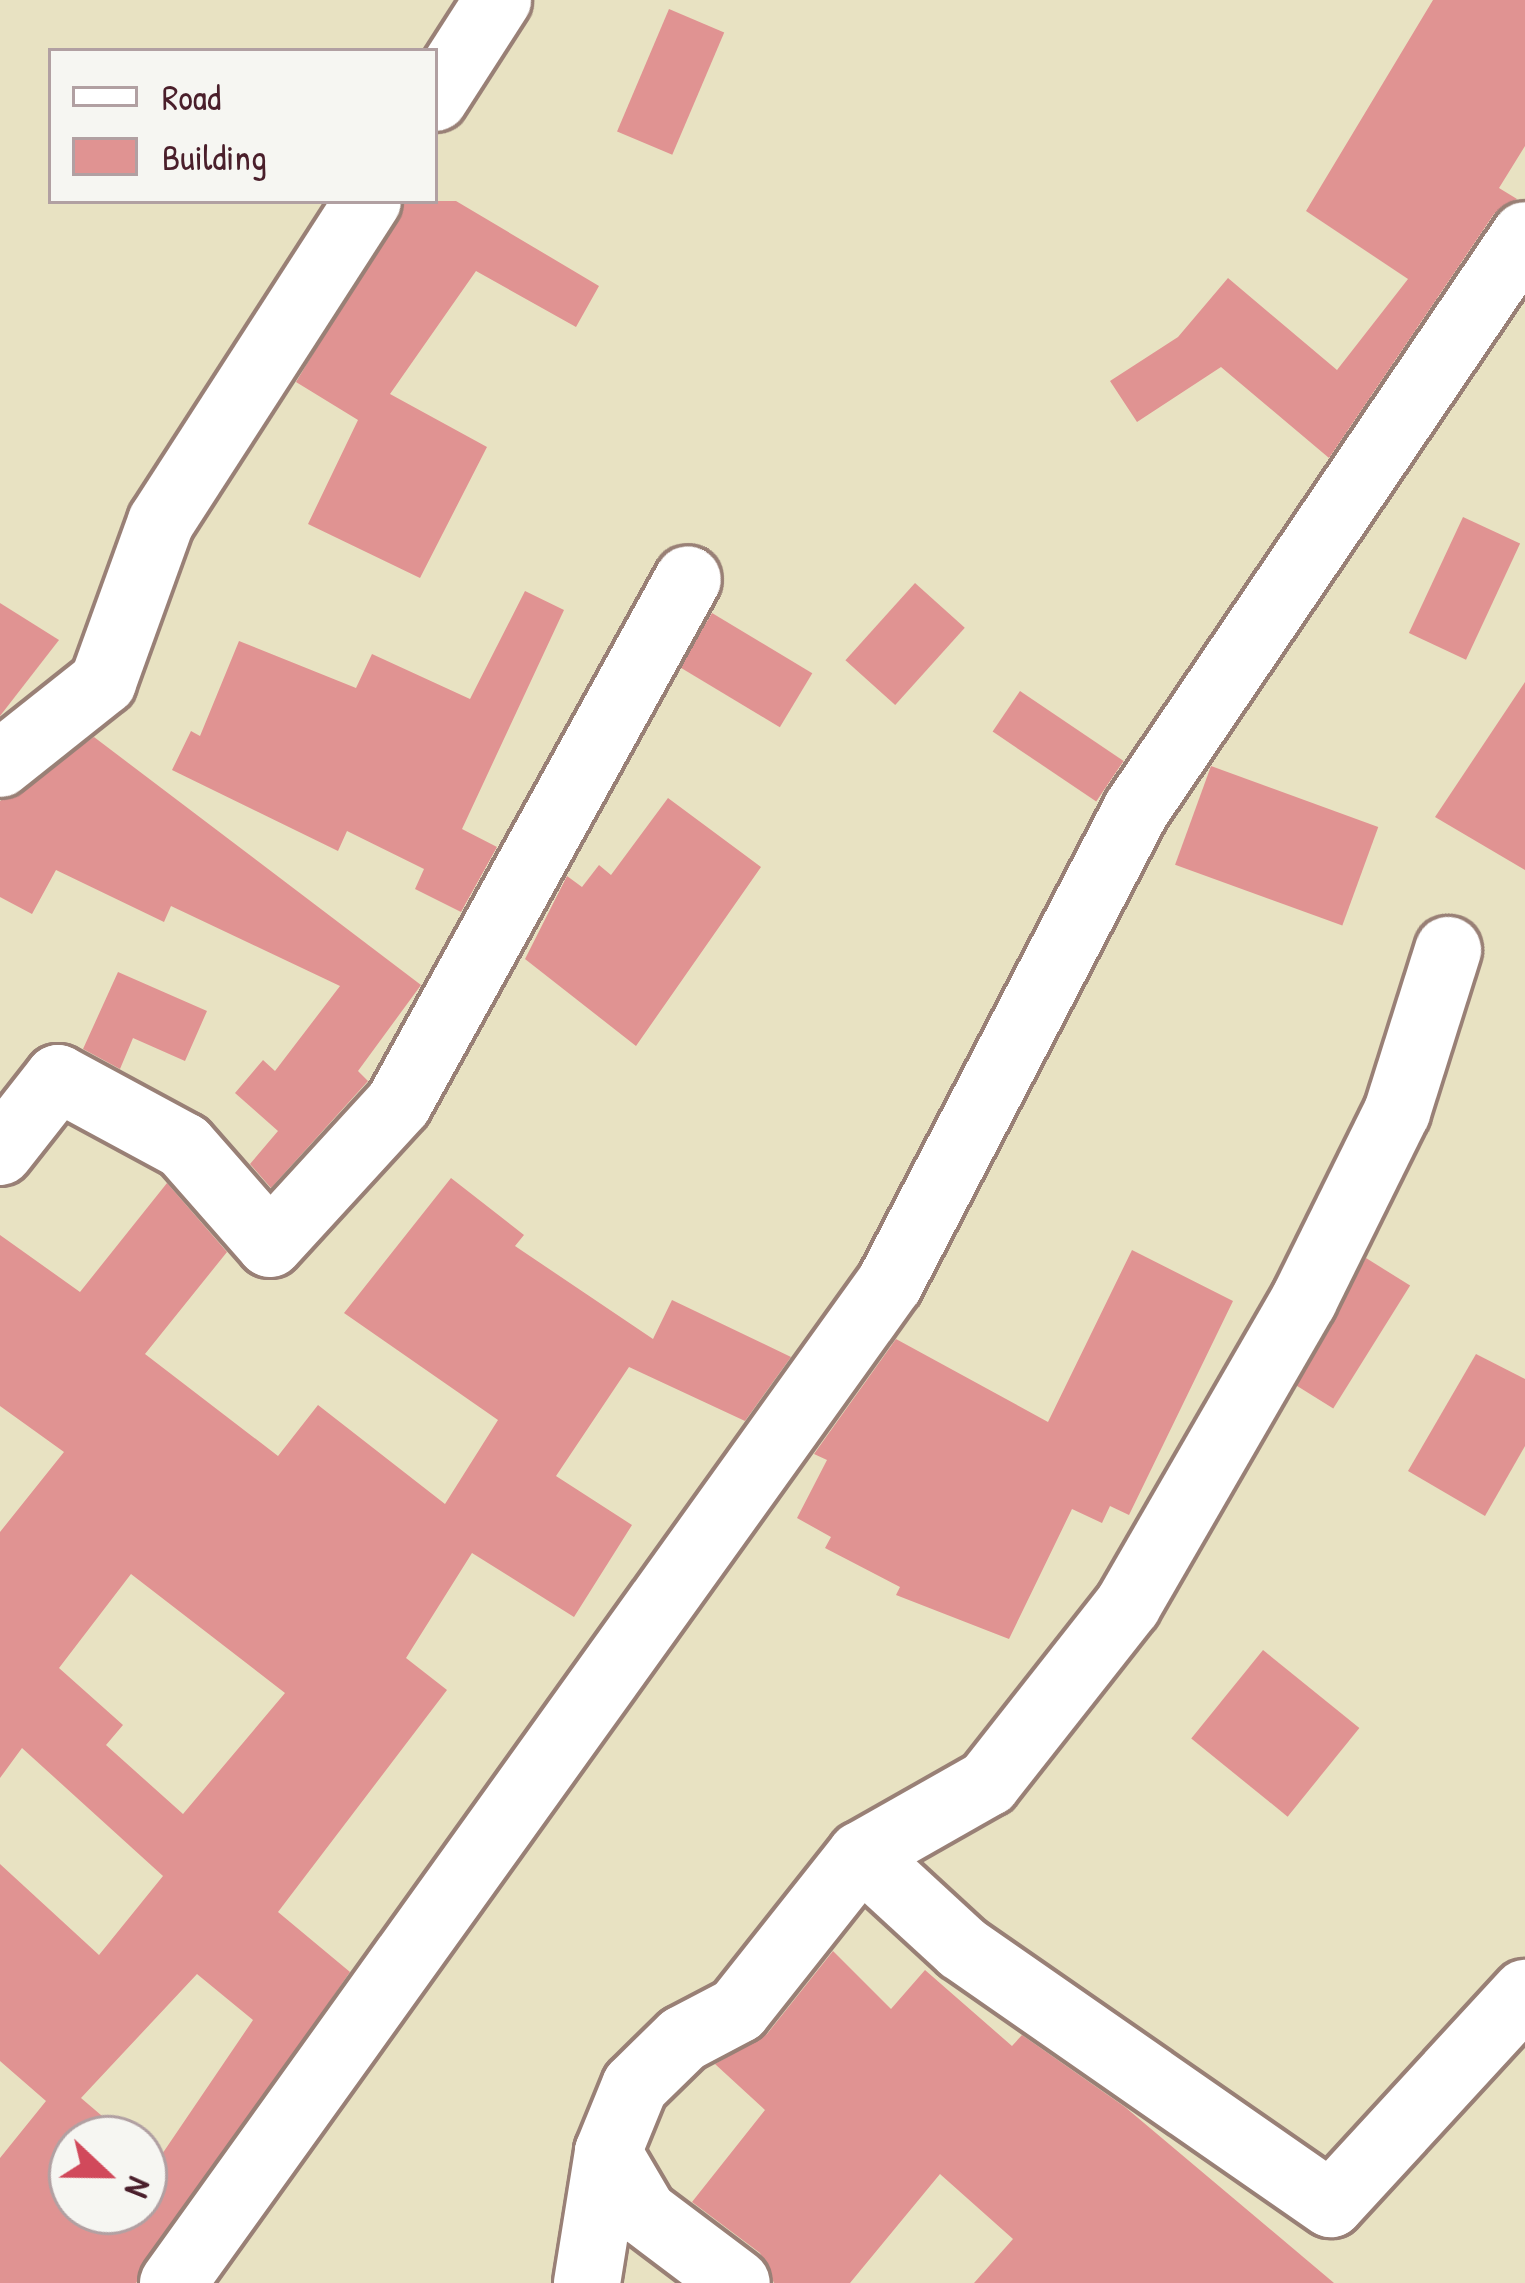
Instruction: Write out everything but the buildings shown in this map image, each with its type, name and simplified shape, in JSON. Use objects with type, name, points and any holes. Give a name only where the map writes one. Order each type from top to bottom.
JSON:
[{"type":"street","points":[[438,93],[498,0]]},
{"type":"street","points":[[0,764],[104,682],[161,522],[366,204]]},
{"type":"street","points":[[173,2283],[890,1283],[1136,810],[1525,235]]},
{"type":"street","points":[[0,1153],[58,1078],[184,1146],[270,1244],[399,1103],[688,579]]},
{"type":"street","points":[[586,2283],[608,2152],[635,2086],[683,2039],[738,2010],[861,1855],[988,1783],[1128,1605],[1386,1133],[1448,950]]},
{"type":"street","points":[[861,1855],[962,1948],[1292,2187],[1331,2204],[1525,1994]]},
{"type":"street","points":[[608,2152],[644,2213],[737,2283]]}]
